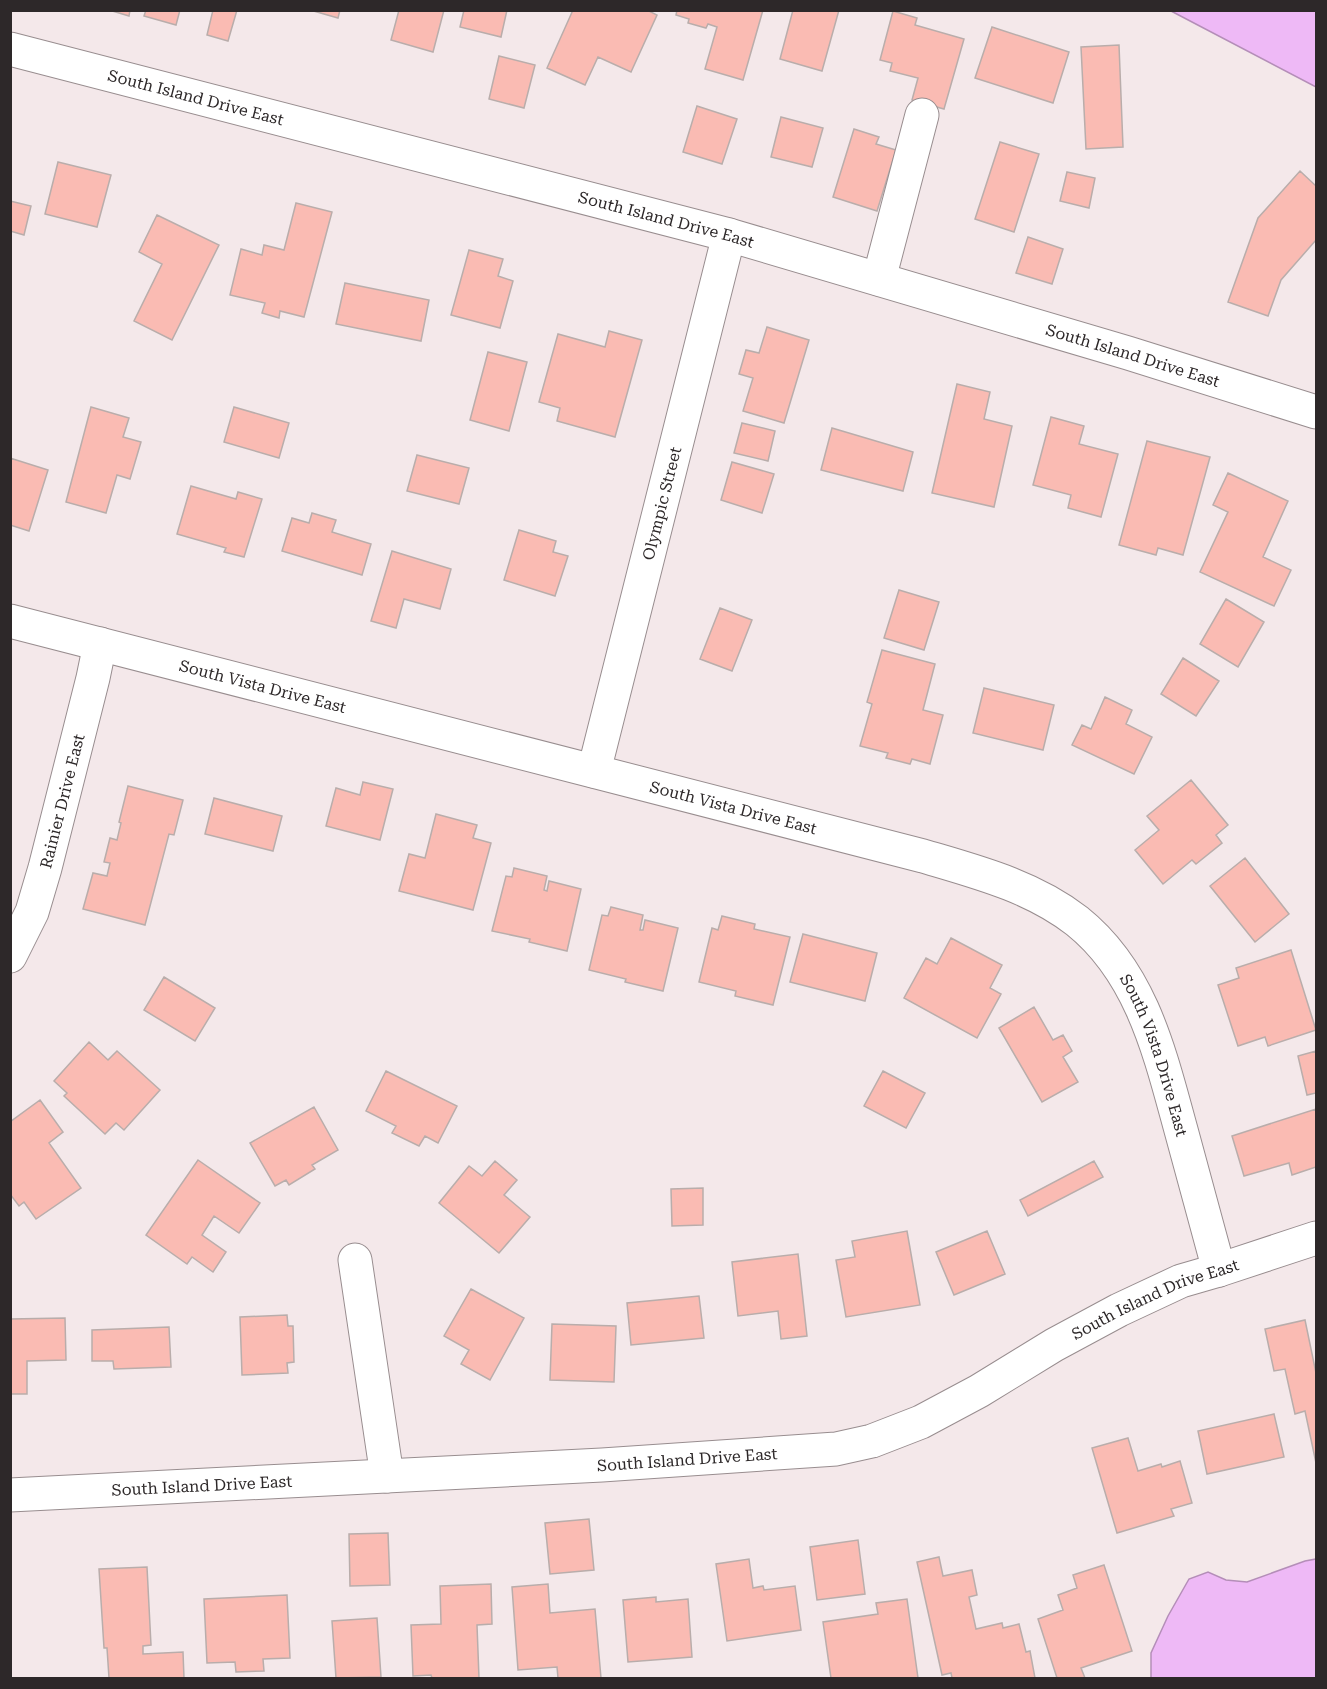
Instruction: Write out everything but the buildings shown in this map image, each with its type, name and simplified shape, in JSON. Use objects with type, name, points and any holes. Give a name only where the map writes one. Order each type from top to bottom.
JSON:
[{"type":"street","name":"South Island Drive East","points":[[10,49],[288,119],[729,235],[1317,412]]},
{"type":"street","points":[[879,279],[922,115]]},
{"type":"street","name":"Olympic Street","points":[[594,771],[729,235]]},
{"type":"street","name":"South Vista Drive East","points":[[10,621],[923,856],[996,877],[1040,897],[1092,933],[1125,975],[1156,1038],[1219,1270]]},
{"type":"street","name":"Rainier Drive East","points":[[10,956],[32,912],[45,868],[100,644]]},
{"type":"street","name":"South Island Drive East","points":[[10,1495],[602,1465],[837,1449],[872,1441],[921,1422],[979,1391],[1054,1345],[1119,1310],[1181,1281],[1317,1238]]},
{"type":"street","points":[[355,1260],[387,1476]]},
{"type":"shaded area","points":[[1171,11],[1316,11],[1316,87]]},
{"type":"shaded area","points":[[1316,1559],[1316,1678],[1151,1678],[1151,1653],[1189,1579],[1208,1572],[1226,1580],[1247,1582]]}]
